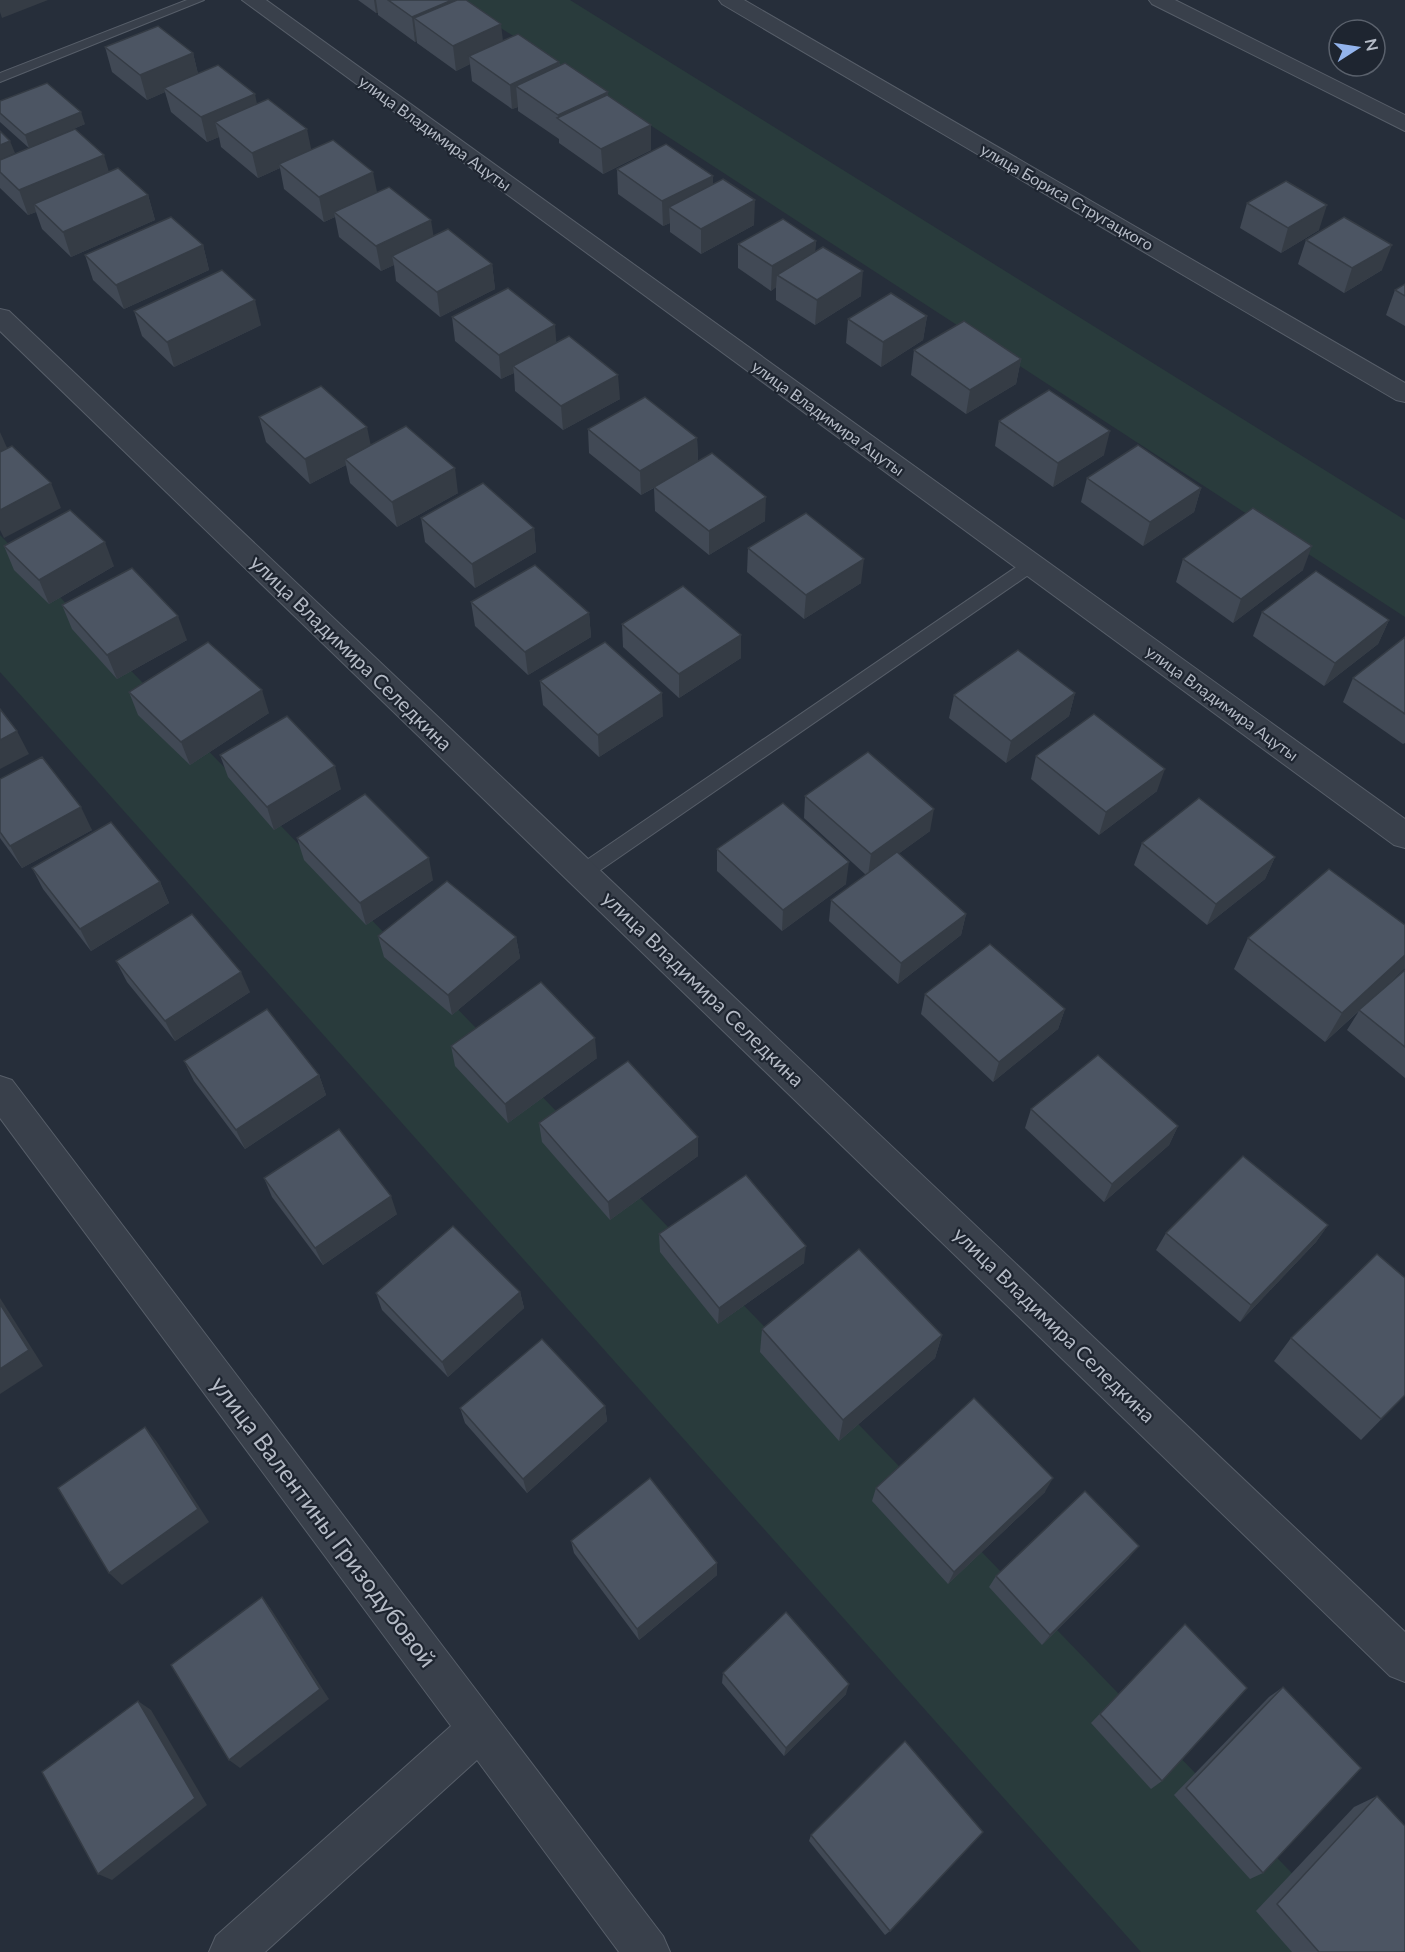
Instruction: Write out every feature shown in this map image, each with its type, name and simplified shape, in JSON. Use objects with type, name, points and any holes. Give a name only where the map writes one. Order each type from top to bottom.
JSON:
[{"type":"street","name":"улица Владимира Ацуты","points":[[252,0],[1405,836]]},
{"type":"street","name":"улица Бориса Стругацкого","points":[[729,0],[1405,394]]},
{"type":"street","points":[[1159,0],[1405,124]]},
{"type":"street","name":"улица Владимира Селедкина","points":[[0,316],[1405,1661]]},
{"type":"street","name":"улица Валентины Гризодубовой","points":[[0,1091],[647,1952]]},
{"type":"street","points":[[232,1952],[479,1729]]},
{"type":"lane","points":[[0,78],[198,0]]},
{"type":"lane","points":[[582,873],[1031,565]]},
{"type":"shaded area","points":[[458,0],[570,0],[1405,520],[1405,617]]},
{"type":"shaded area","points":[[0,535],[1368,1952],[1141,1952],[0,672]]},
{"type":"building","points":[[388,0],[452,0],[412,17]]},
{"type":"building","points":[[457,0],[466,0],[501,24],[453,46],[414,18]]},
{"type":"building","points":[[158,26],[193,53],[140,75],[105,47]]},
{"type":"building","points":[[518,34],[559,62],[510,85],[469,56]]},
{"type":"building","points":[[565,63],[608,92],[558,115],[516,86]]},
{"type":"building","points":[[218,65],[255,94],[201,117],[164,88]]},
{"type":"building","points":[[47,83],[81,112],[25,135],[0,113],[0,101]]},
{"type":"building","points":[[607,95],[651,125],[601,149],[557,118]]},
{"type":"building","points":[[268,99],[307,129],[252,153],[215,122]]},
{"type":"building","points":[[75,129],[104,155],[19,190],[0,172],[0,160]]},
{"type":"building","points":[[0,131],[10,141],[0,145]]},
{"type":"building","points":[[333,140],[373,172],[319,197],[279,164]]},
{"type":"building","points":[[666,144],[713,176],[662,201],[617,169]]},
{"type":"building","points":[[118,168],[148,195],[63,232],[34,204]]},
{"type":"building","points":[[723,179],[755,200],[701,229],[669,207]]},
{"type":"building","points":[[1286,181],[1327,205],[1288,228],[1247,203]]},
{"type":"building","points":[[389,187],[431,220],[376,246],[334,212]]},
{"type":"building","points":[[171,217],[203,245],[116,285],[85,255]]},
{"type":"building","points":[[1344,217],[1392,245],[1352,268],[1306,240]]},
{"type":"building","points":[[783,219],[816,241],[772,266],[738,244]]},
{"type":"building","points":[[448,229],[492,264],[437,292],[392,256]]},
{"type":"building","points":[[823,247],[863,271],[817,300],[777,275]]},
{"type":"building","points":[[222,270],[255,300],[167,342],[134,311]]},
{"type":"building","points":[[1405,284],[1405,296],[1395,290]]},
{"type":"building","points":[[508,288],[555,325],[499,355],[452,317]]},
{"type":"building","points":[[891,293],[927,316],[883,342],[848,319]]},
{"type":"building","points":[[964,321],[1021,359],[970,390],[914,350]]},
{"type":"building","points":[[569,336],[618,375],[561,406],[513,366]]},
{"type":"building","points":[[321,386],[367,427],[305,459],[259,417]]},
{"type":"building","points":[[1049,390],[1110,431],[1058,463],[999,421]]},
{"type":"building","points":[[645,397],[697,438],[640,471],[588,429]]},
{"type":"building","points":[[406,426],[455,468],[392,502],[345,459]]},
{"type":"building","points":[[1138,445],[1201,488],[1150,522],[1087,478]]},
{"type":"building","points":[[12,446],[51,483],[0,510],[0,452]]},
{"type":"building","points":[[712,453],[766,497],[709,531],[654,487]]},
{"type":"building","points":[[483,483],[534,528],[472,564],[421,518]]},
{"type":"building","points":[[1253,508],[1312,546],[1241,599],[1183,559]]},
{"type":"building","points":[[70,510],[105,542],[39,580],[4,546]]},
{"type":"building","points":[[806,513],[864,559],[806,595],[748,548]]},
{"type":"building","points":[[535,565],[589,613],[525,652],[471,602]]},
{"type":"building","points":[[132,568],[178,616],[107,655],[62,605]]},
{"type":"building","points":[[1316,571],[1389,620],[1335,663],[1262,612]]},
{"type":"building","points":[[683,586],[741,635],[679,674],[622,624]]},
{"type":"building","points":[[1405,637],[1405,714],[1353,678]]},
{"type":"building","points":[[208,642],[262,690],[181,742],[129,692]]},
{"type":"building","points":[[605,642],[662,693],[598,735],[540,681]]},
{"type":"building","points":[[1018,650],[1075,693],[1011,741],[954,695]]},
{"type":"building","points":[[0,709],[17,731],[0,740]]},
{"type":"building","points":[[1094,714],[1165,769],[1106,812],[1036,756]]},
{"type":"building","points":[[287,716],[335,766],[267,807],[220,755]]},
{"type":"building","points":[[868,752],[934,809],[871,854],[805,796]]},
{"type":"building","points":[[42,757],[81,807],[10,846],[0,832],[0,779]]},
{"type":"building","points":[[365,794],[429,858],[360,903],[297,838]]},
{"type":"building","points":[[1199,798],[1275,857],[1216,904],[1142,843]]},
{"type":"building","points":[[783,803],[849,862],[783,910],[717,849]]},
{"type":"building","points":[[111,822],[160,882],[80,929],[32,868]]},
{"type":"building","points":[[897,852],[966,914],[901,963],[831,900]]},
{"type":"building","points":[[1329,869],[1405,925],[1405,955],[1342,1013],[1248,938]]},
{"type":"building","points":[[447,881],[516,937],[448,995],[378,936]]},
{"type":"building","points":[[192,914],[241,972],[165,1021],[116,961]]},
{"type":"building","points":[[990,944],[1065,1009],[999,1062],[925,994]]},
{"type":"building","points":[[1405,970],[1405,1047],[1359,1010]]},
{"type":"building","points":[[541,982],[595,1038],[505,1104],[451,1046]]},
{"type":"building","points":[[267,1009],[319,1075],[236,1130],[184,1061]]},
{"type":"building","points":[[1098,1055],[1178,1126],[1112,1184],[1031,1109]]},
{"type":"building","points":[[628,1061],[698,1137],[608,1202],[539,1123]]},
{"type":"building","points":[[339,1129],[391,1196],[315,1248],[264,1178]]},
{"type":"building","points":[[1243,1156],[1328,1225],[1251,1305],[1166,1233]]},
{"type":"building","points":[[746,1175],[806,1246],[719,1308],[659,1234]]},
{"type":"building","points":[[453,1226],[520,1292],[442,1362],[376,1293]]},
{"type":"building","points":[[859,1249],[942,1335],[843,1420],[762,1329]]},
{"type":"building","points":[[1377,1254],[1405,1278],[1405,1395],[1381,1419],[1291,1338]]},
{"type":"building","points":[[0,1304],[29,1350],[0,1369]]},
{"type":"building","points":[[542,1339],[605,1406],[523,1479],[460,1408]]},
{"type":"building","points":[[974,1398],[1053,1478],[954,1572],[876,1488]]},
{"type":"building","points":[[145,1427],[198,1509],[109,1573],[58,1488]]},
{"type":"building","points":[[650,1478],[717,1563],[637,1629],[571,1541]]},
{"type":"building","points":[[1085,1491],[1139,1546],[1050,1635],[996,1576]]},
{"type":"building","points":[[262,1597],[320,1689],[229,1760],[171,1665]]},
{"type":"building","points":[[786,1612],[849,1684],[786,1748],[723,1673]]},
{"type":"building","points":[[1185,1624],[1247,1688],[1162,1781],[1100,1714]]},
{"type":"building","points":[[1283,1687],[1361,1768],[1263,1873],[1186,1788]]},
{"type":"building","points":[[138,1701],[195,1798],[98,1874],[42,1772]]},
{"type":"building","points":[[905,1741],[983,1832],[890,1931],[811,1835]]},
{"type":"building","points":[[1377,1796],[1405,1826],[1405,1952],[1319,1952],[1277,1904]]}]
